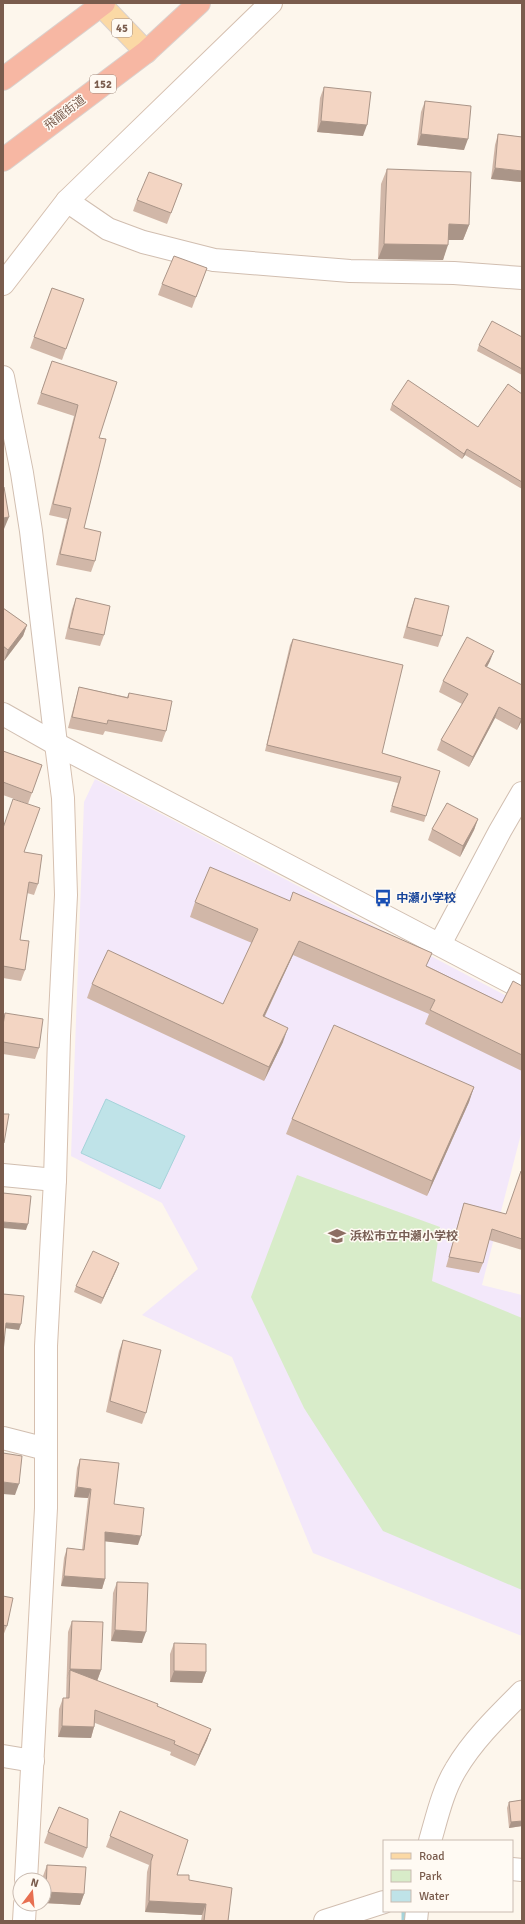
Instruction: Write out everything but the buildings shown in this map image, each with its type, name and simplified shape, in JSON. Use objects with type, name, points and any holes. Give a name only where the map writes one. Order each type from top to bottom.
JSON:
[{"type":"highway","name":"飛龍街道","points":[[3,160],[146,52],[199,3]]},
{"type":"highway","points":[[3,79],[101,4]]},
{"type":"main road","name":"45","points":[[101,4],[146,52]]},
{"type":"street","points":[[3,284],[66,201],[271,3]]},
{"type":"street","points":[[66,201],[108,229],[143,242],[214,260],[350,271],[454,273],[522,278]]},
{"type":"street","points":[[3,377],[22,473],[31,531],[63,798],[66,895],[59,1036],[55,1180],[46,1346],[46,1508],[26,1872]]},
{"type":"street","points":[[3,714],[56,744],[522,988]]},
{"type":"street","points":[[440,944],[500,830],[522,793]]},
{"type":"street","points":[[3,1176],[55,1180]]},
{"type":"street","points":[[3,1438],[46,1448]]},
{"type":"street","points":[[430,1840],[438,1813],[455,1770],[467,1752],[522,1692]]},
{"type":"street","points":[[3,1756],[32,1761]]},
{"type":"street","points":[[325,1921],[383,1902]]},
{"type":"shaded area","name":"浜松市立中瀬小学校","points":[[95,779],[522,1004],[522,1130],[482,1285],[522,1295],[522,1636],[313,1553],[232,1357],[142,1315],[198,1269],[162,1203],[71,1156],[84,802]]},
{"type":"green space","points":[[297,1175],[440,1227],[432,1281],[522,1318],[522,1590],[383,1531],[304,1408],[251,1297]]},
{"type":"water","points":[[106,1099],[185,1136],[160,1189],[81,1153]]},
{"type":"waterway","points":[[405,1912],[405,1921]]},
{"type":"place","name":"中瀬小学校","points":[[383,898]]},
{"type":"place","name":"浜松市立中瀬小学校","points":[[337,1236]]}]
